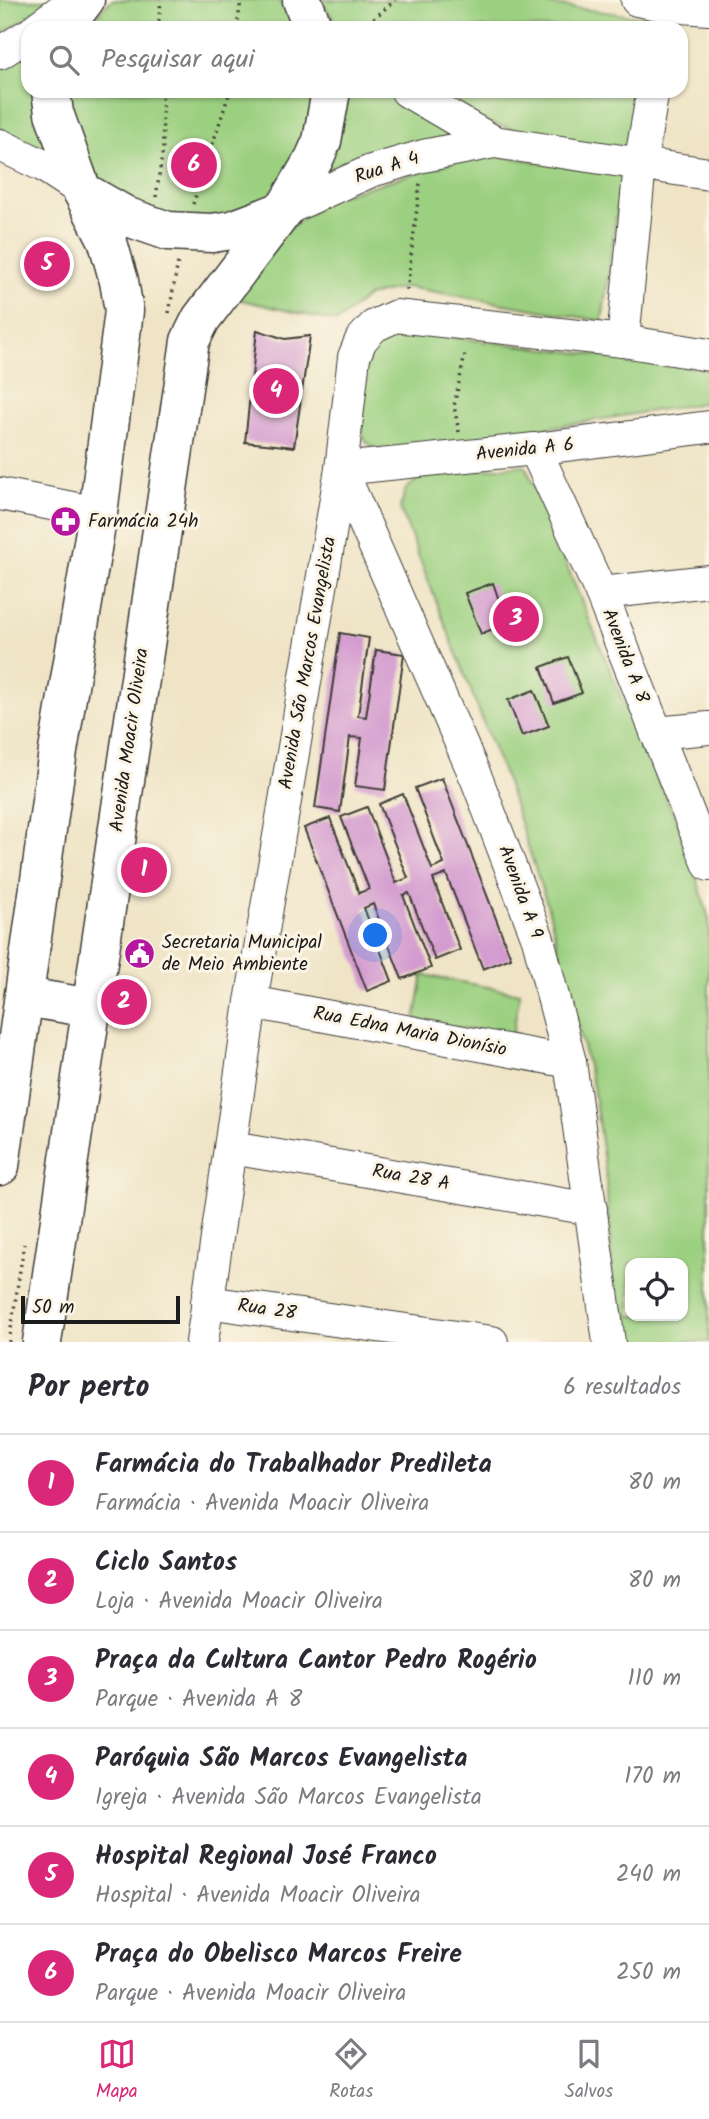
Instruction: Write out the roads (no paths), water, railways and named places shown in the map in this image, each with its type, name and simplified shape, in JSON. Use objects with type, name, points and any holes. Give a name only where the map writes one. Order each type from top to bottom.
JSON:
[{"type":"main road","points":[[72,21],[85,0]]},
{"type":"main road","points":[[302,0],[310,21]]},
{"type":"main road","points":[[0,1166],[58,751],[98,513],[124,312],[119,281],[107,239],[82,191],[54,113],[52,98]]},
{"type":"main road","name":"Avenida Moacir Oliveira","points":[[42,1342],[190,341],[201,319],[284,210],[314,159],[322,141],[330,98]]},
{"type":"main road","points":[[82,191],[128,217],[169,232],[212,233],[232,230],[284,210]]},
{"type":"main road","points":[[24,997],[91,1008]]},
{"type":"street","points":[[46,21],[75,0]]},
{"type":"street","points":[[302,0],[323,21]]},
{"type":"street","points":[[637,0],[667,17],[707,6]]},
{"type":"street","points":[[0,53],[21,39]]},
{"type":"street","name":"Rua A 4","points":[[419,98],[494,142]]},
{"type":"street","points":[[623,341],[639,164],[652,98]]},
{"type":"street","name":"Rua A 4","points":[[284,210],[371,171],[423,156],[494,142],[709,174]]},
{"type":"street","points":[[0,145],[44,166],[82,191]]},
{"type":"street","name":"Avenida São Marcos Evangelista","points":[[201,1342],[251,1002],[341,469],[354,358],[361,340],[374,326],[396,316],[623,341],[709,355]]},
{"type":"street","name":"Avenida A 6","points":[[341,469],[535,449],[709,427]]},
{"type":"street","name":"Avenida A 8","points":[[535,449],[601,593],[709,865]]},
{"type":"street","name":"Avenida A 9","points":[[341,469],[477,780],[538,939],[570,1062],[609,1342]]},
{"type":"street","points":[[0,495],[98,513]]},
{"type":"street","points":[[601,593],[709,581]]},
{"type":"street","points":[[656,733],[709,728]]},
{"type":"street","name":"Rua Edna Maria Dionísio","points":[[251,1002],[570,1062]]},
{"type":"street","name":"Rua 28 A","points":[[231,1148],[591,1209]]},
{"type":"street","name":"Rua 28","points":[[207,1302],[492,1342]]},
{"type":"place","name":"Praça do Obelisco Marcos Freire","points":[[194,165]]},
{"type":"place","name":"Hospital Regional José Franco","points":[[47,264]]},
{"type":"place","name":"Paróquia São Marcos Evangelista","points":[[276,391]]},
{"type":"place","name":"Farmácia 24h","points":[[65,522]]},
{"type":"place","name":"Praça da Cultura Cantor Pedro Rogério","points":[[516,619]]},
{"type":"place","name":"Farmácia do Trabalhador Predileta","points":[[144,870]]},
{"type":"place","name":"Secretaria Municipal de Meio Ambiente","points":[[139,954]]},
{"type":"place","name":"Ciclo Santos","points":[[124,1002]]}]
